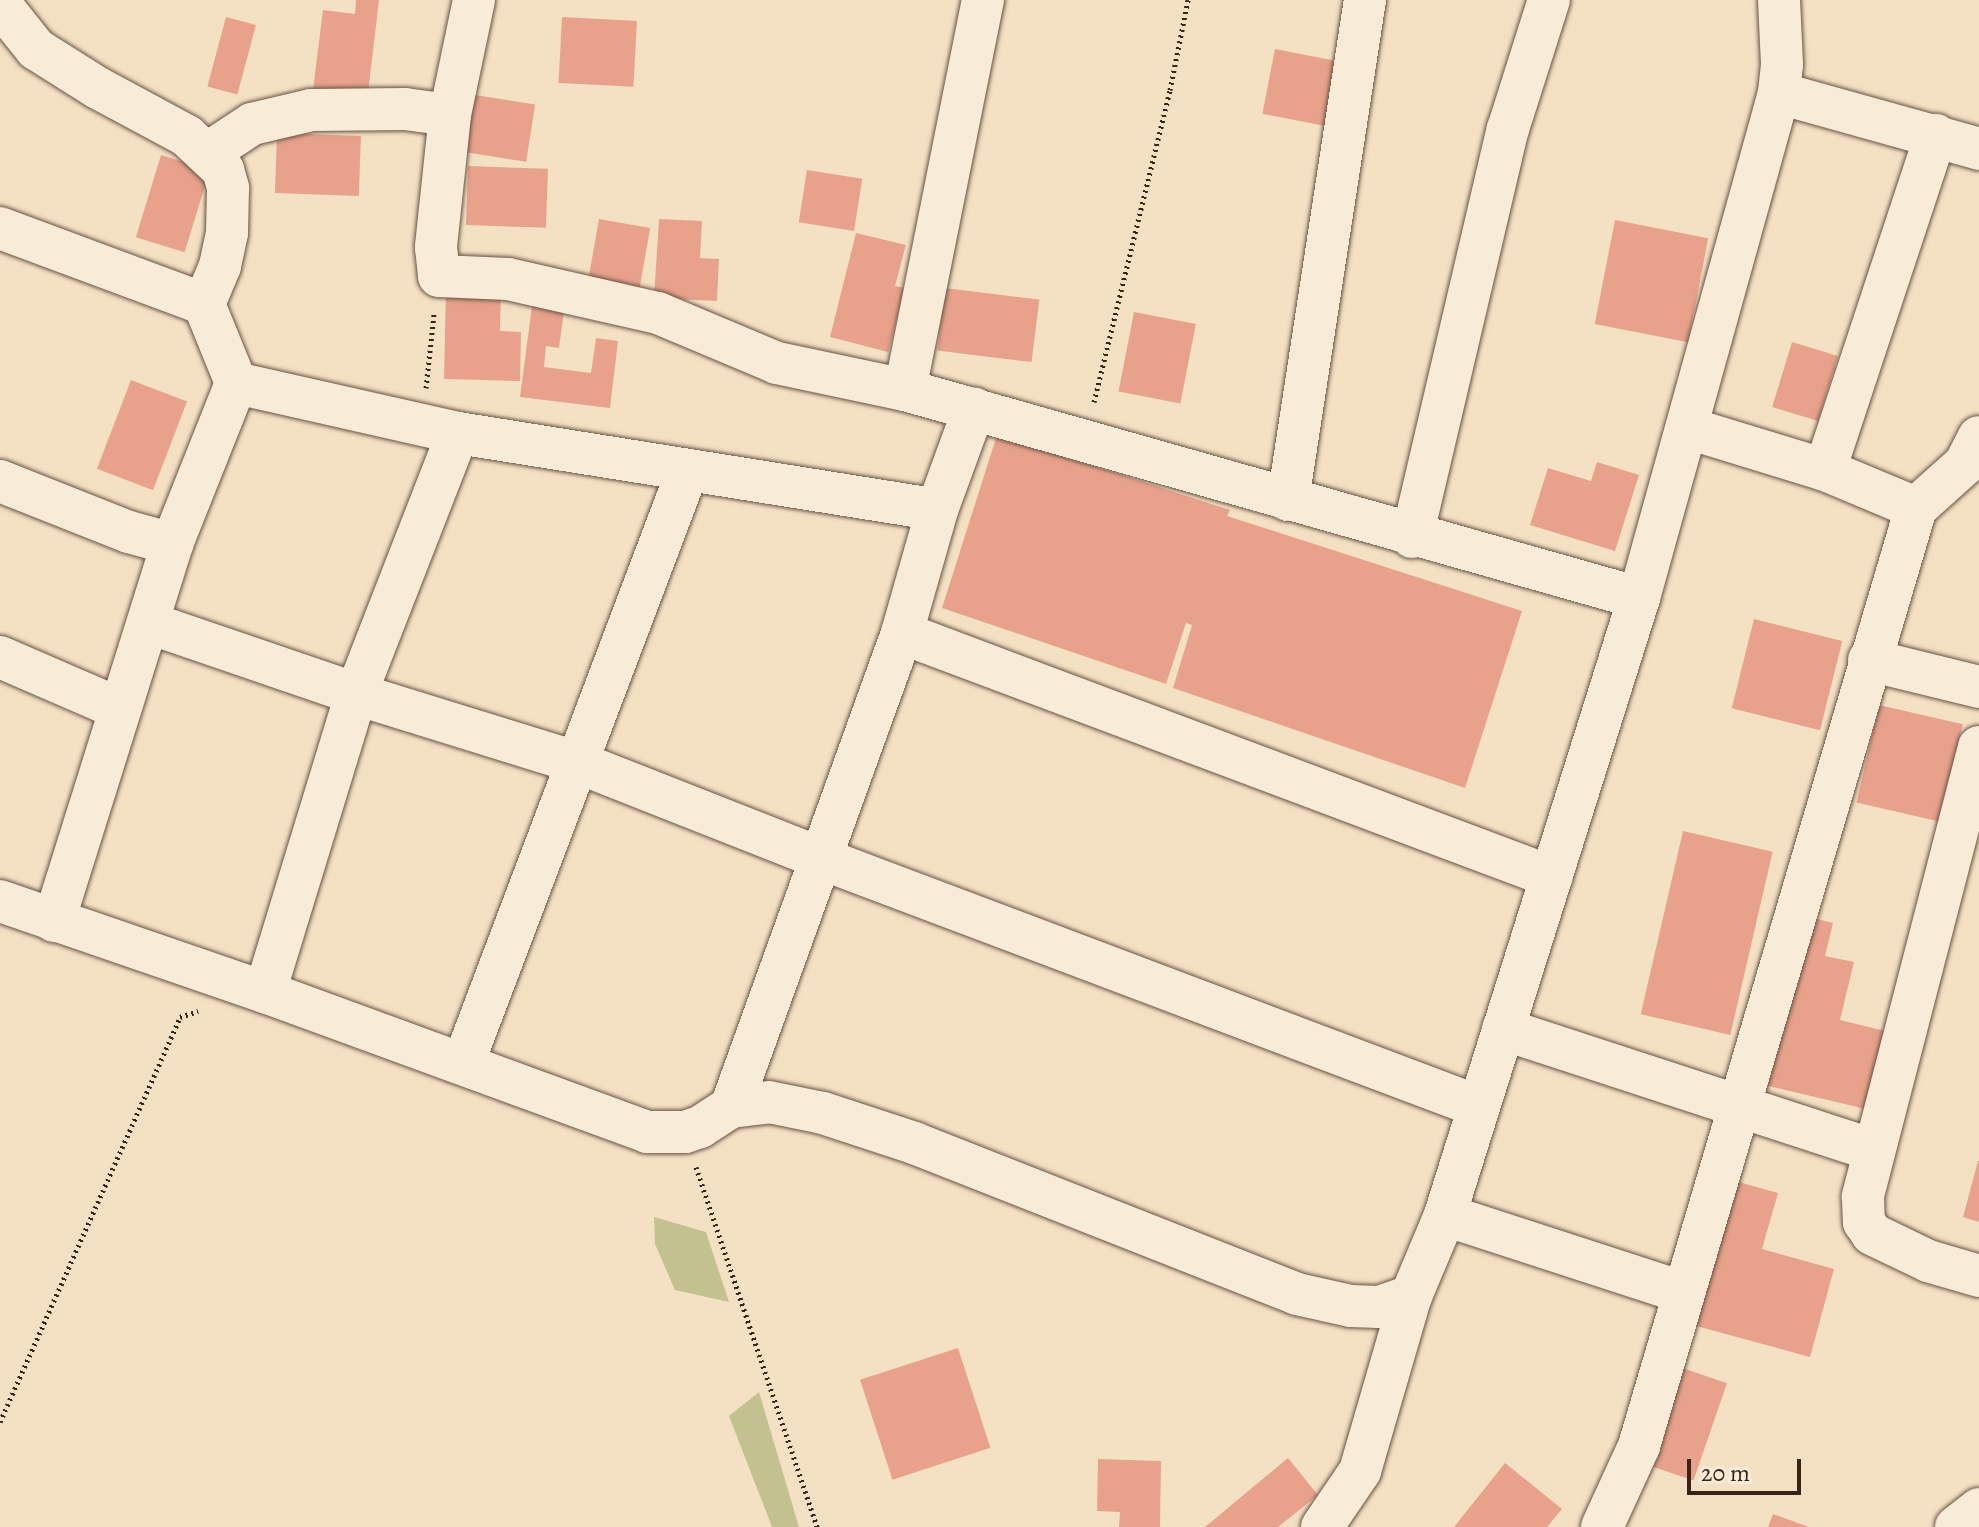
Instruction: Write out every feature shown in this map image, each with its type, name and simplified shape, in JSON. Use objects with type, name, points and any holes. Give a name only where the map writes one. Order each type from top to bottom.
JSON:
[{"type":"street","points":[[474,0],[450,115],[436,247],[439,276],[508,279],[658,313],[777,363],[905,390],[1412,537],[1639,598]]},
{"type":"street","points":[[905,390],[983,0]]},
{"type":"street","points":[[1288,500],[1365,0]]},
{"type":"street","points":[[1412,537],[1508,129],[1549,0]]},
{"type":"street","points":[[1322,1527],[1360,1471],[1411,1296],[1445,1215],[1639,598],[1779,93],[1782,64],[1779,0]]},
{"type":"street","points":[[0,4],[36,49],[98,88],[187,136],[208,153],[223,170],[228,210],[220,266],[204,304],[236,383],[172,544],[149,623],[118,708],[54,921]]},
{"type":"street","points":[[1779,93],[1979,149]]},
{"type":"street","points":[[208,153],[252,124],[311,110],[405,109],[450,115]]},
{"type":"street","points":[[1825,470],[1936,135]]},
{"type":"street","points":[[0,228],[204,304]]},
{"type":"street","points":[[236,383],[440,429],[687,472],[937,510]]},
{"type":"street","points":[[731,1107],[902,633],[937,510],[974,409]]},
{"type":"street","points":[[1688,428],[1825,470],[1916,508]]},
{"type":"street","points":[[265,992],[440,429]]},
{"type":"street","points":[[1602,1527],[1639,1446],[1916,508],[1965,464],[1979,437]]},
{"type":"street","points":[[463,1064],[687,472]]},
{"type":"street","points":[[0,481],[129,532],[172,544]]},
{"type":"street","points":[[149,623],[356,694],[579,763],[820,858],[1477,1106]]},
{"type":"street","points":[[902,633],[1552,877]]},
{"type":"street","points":[[0,657],[118,708]]},
{"type":"street","points":[[1869,660],[1979,687]]},
{"type":"street","points":[[1979,747],[1863,1197],[1864,1222],[1872,1234],[1928,1261],[1979,1276]]},
{"type":"street","points":[[0,901],[265,992],[627,1126],[665,1134],[685,1132],[700,1127],[731,1107],[769,1102],[823,1113],[914,1143],[1297,1294],[1351,1306],[1379,1307],[1411,1296]]},
{"type":"street","points":[[1503,1029],[1874,1150]]},
{"type":"street","points":[[1445,1215],[1682,1292]]},
{"type":"street","points":[[1956,1527],[1979,1509]]},
{"type":"path","points":[[1084,442],[1167,106],[1188,0]]},
{"type":"path","points":[[439,276],[440,429]]},
{"type":"path","points":[[0,1422],[180,1017],[265,992]]},
{"type":"path","points":[[685,1132],[817,1527]]},
{"type":"shaded area","points":[[654,1217],[706,1232],[729,1302],[675,1290],[655,1244]]},
{"type":"shaded area","points":[[759,1392],[799,1527],[772,1527],[729,1416]]},
{"type":"building","points":[[356,0],[379,0],[368,93],[313,90],[323,10],[355,14]]},
{"type":"building","points":[[226,17],[256,25],[237,95],[207,87]]},
{"type":"building","points":[[562,17],[637,21],[633,87],[559,83]]},
{"type":"building","points":[[1275,49],[1338,61],[1325,126],[1262,114]]},
{"type":"building","points":[[469,94],[535,104],[526,162],[460,151]]},
{"type":"building","points":[[277,133],[361,136],[359,196],[275,193]]},
{"type":"building","points":[[161,155],[210,170],[185,252],[136,237]]},
{"type":"building","points":[[468,166],[548,169],[546,228],[466,225]]},
{"type":"building","points":[[807,170],[862,179],[854,231],[799,222]]},
{"type":"building","points":[[599,219],[650,228],[638,296],[587,287]]},
{"type":"building","points":[[659,219],[702,221],[700,258],[719,259],[717,301],[654,298]]},
{"type":"building","points":[[1615,220],[1708,238],[1688,342],[1595,324]]},
{"type":"building","points":[[856,233],[906,245],[895,286],[905,288],[888,352],[830,337]]},
{"type":"building","points":[[945,288],[1039,300],[1032,362],[937,351]]},
{"type":"building","points":[[446,290],[501,291],[500,331],[521,332],[520,381],[444,379]]},
{"type":"building","points":[[532,306],[564,310],[559,348],[546,346],[544,367],[591,373],[596,338],[618,341],[610,408],[520,397]]},
{"type":"building","points":[[1134,312],[1196,324],[1180,404],[1119,392]]},
{"type":"building","points":[[1792,342],[1838,356],[1818,421],[1772,407]]},
{"type":"building","points":[[131,380],[187,402],[153,490],[97,469]]},
{"type":"building","points":[[997,435],[1230,510],[1227,516],[1522,611],[1465,788],[1173,688],[1192,625],[1186,623],[1166,684],[942,608]]},
{"type":"building","points":[[1597,462],[1639,475],[1615,551],[1530,525],[1548,468],[1591,481]]},
{"type":"building","points":[[1754,619],[1842,641],[1820,730],[1732,708]]},
{"type":"building","points":[[1879,705],[1963,724],[1940,822],[1857,802]]},
{"type":"building","points":[[1683,831],[1773,852],[1730,1035],[1641,1014]]},
{"type":"building","points":[[1805,916],[1833,923],[1825,956],[1854,962],[1840,1020],[1889,1032],[1870,1110],[1764,1085]]},
{"type":"building","points":[[1979,1161],[1979,1222],[1963,1217]]},
{"type":"building","points":[[1728,1179],[1778,1193],[1762,1249],[1834,1269],[1810,1357],[1689,1324]]},
{"type":"building","points":[[958,1348],[990,1448],[892,1480],[860,1380]]},
{"type":"building","points":[[1674,1365],[1727,1383],[1693,1481],[1640,1462]]},
{"type":"building","points":[[1288,1458],[1318,1495],[1278,1527],[1205,1527]]},
{"type":"building","points":[[1098,1459],[1161,1461],[1160,1527],[1119,1527],[1120,1512],[1097,1511]]},
{"type":"building","points":[[1505,1463],[1562,1509],[1547,1527],[1454,1527]]},
{"type":"building","points":[[1773,1514],[1809,1527],[1768,1527]]}]
